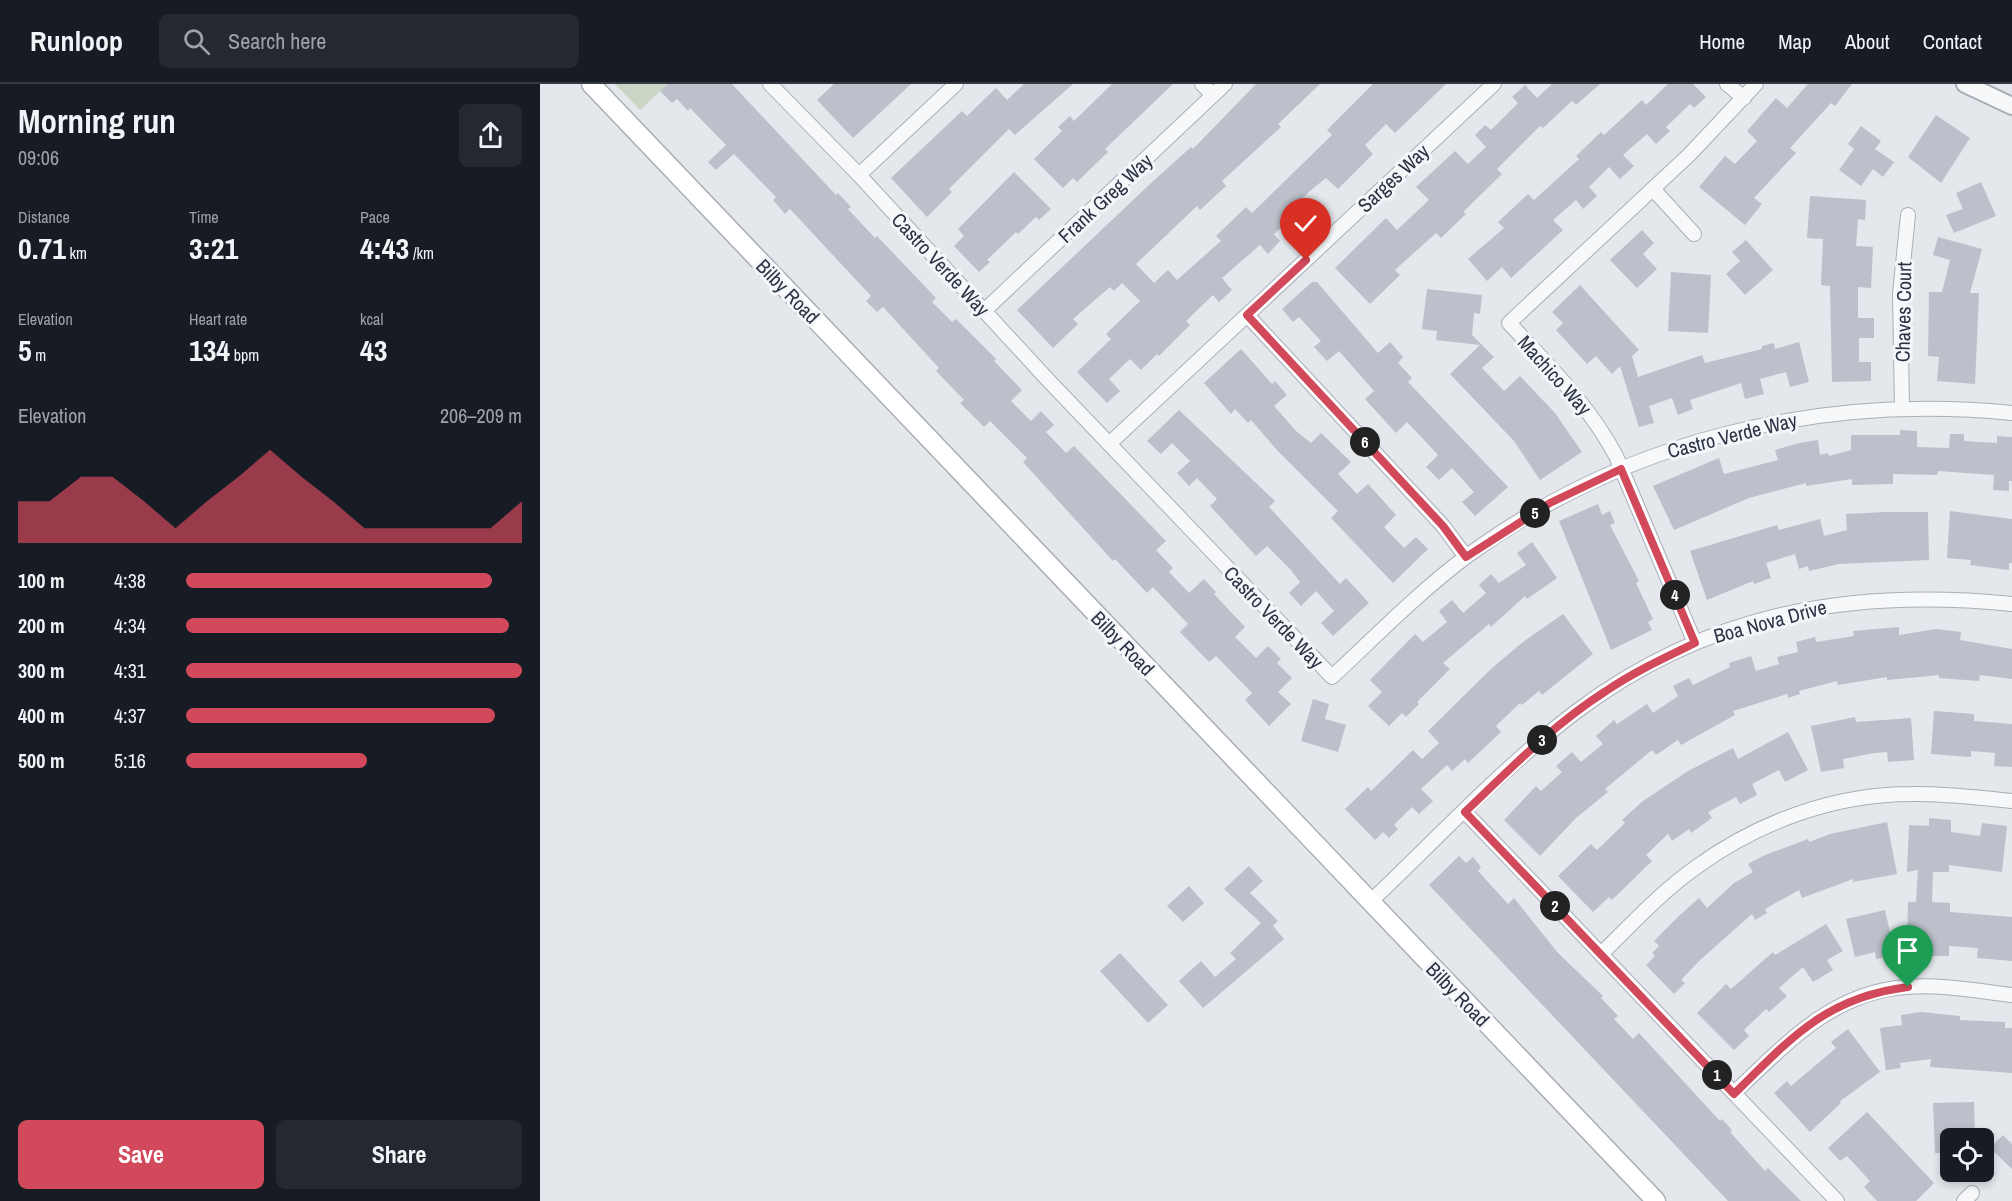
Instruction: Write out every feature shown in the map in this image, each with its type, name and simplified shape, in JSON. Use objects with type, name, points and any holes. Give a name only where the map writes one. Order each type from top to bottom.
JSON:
[{"type":"main road","name":"Bilby Road","points":[[591,84],[1656,1201]]},
{"type":"street","name":"Castro Verde Way","points":[[770,84],[859,174],[1109,444],[1332,677],[1422,592],[1466,557],[1550,503],[1621,469],[1679,447],[1738,429],[1840,412],[1902,408],[2012,413]]},
{"type":"street","points":[[859,174],[956,84]]},
{"type":"street","points":[[1202,84],[1213,95]]},
{"type":"street","name":"Frank Greg Way","points":[[984,311],[1225,84]]},
{"type":"street","name":"Sarges Way","points":[[1109,444],[1494,84]]},
{"type":"street","points":[[1727,84],[1744,98]]},
{"type":"street","name":"Machico Way","points":[[1695,643],[1621,469],[1601,428],[1582,402],[1509,324],[1653,189],[1756,84]]},
{"type":"street","points":[[1965,84],[2012,106]]},
{"type":"street","points":[[1653,189],[1694,234]]},
{"type":"street","name":"Chaves Court","points":[[1902,408],[1900,294],[1908,215]]},
{"type":"street","points":[[1247,315],[1443,526],[1466,557]]},
{"type":"street","name":"Boa Nova Drive","points":[[1370,902],[1537,744],[1577,711],[1649,665],[1695,643],[1745,624],[1797,610],[1850,601],[1922,597],[2012,604]]},
{"type":"street","points":[[1601,954],[1694,869],[1756,831],[1783,819],[1839,802],[1882,795],[1956,795],[2012,801]]},
{"type":"street","points":[[1465,812],[1837,1201]]},
{"type":"street","points":[[1734,1094],[1800,1030],[1824,1013],[1869,994],[1908,987],[2012,995]]},
{"type":"green space","points":[[615,84],[668,84],[640,110]]},
{"type":"building","points":[[668,84],[732,84],[836,195],[838,193],[851,207],[848,209],[875,238],[877,236],[936,298],[932,302],[952,322],[956,319],[996,359],[994,361],[1022,390],[1011,401],[1031,421],[1041,411],[1054,425],[1046,432],[1066,453],[1074,446],[1166,541],[1156,550],[1173,568],[1169,572],[1189,593],[1204,579],[1216,592],[1214,594],[1245,627],[1235,637],[1256,658],[1268,646],[1281,659],[1277,663],[1292,678],[1278,692],[1291,704],[1269,726],[1245,700],[1252,693],[1216,656],[1209,662],[1180,632],[1188,624],[1153,587],[1147,593],[1115,559],[1113,561],[1023,462],[1027,458],[990,421],[984,427],[960,403],[964,400],[936,371],[939,368],[883,307],[877,312],[866,301],[871,296],[790,209],[785,214],[773,200],[776,197],[734,154],[716,170],[708,162],[726,145],[690,108],[688,111],[677,99],[672,103],[660,91]]},
{"type":"building","points":[[834,84],[911,84],[853,138],[817,100]]},
{"type":"building","points":[[1024,84],[1073,84],[1015,135],[1009,129],[949,189],[952,192],[927,217],[891,178],[962,111],[967,116],[996,88],[1007,100]]},
{"type":"building","points":[[1112,84],[1173,84],[1105,149],[1108,152],[1077,182],[1073,178],[1063,188],[1034,159],[1062,131],[1058,127],[1070,116],[1074,121]]},
{"type":"building","points":[[1256,84],[1320,84],[1278,124],[1281,127],[1222,181],[1226,186],[1200,210],[1197,206],[1136,264],[1154,283],[1168,270],[1177,280],[1221,241],[1216,236],[1246,207],[1252,213],[1332,135],[1327,130],[1373,84],[1446,84],[1395,133],[1386,124],[1365,145],[1373,154],[1338,189],[1326,178],[1292,208],[1297,213],[1274,234],[1280,241],[1268,254],[1260,245],[1222,278],[1232,290],[1219,302],[1213,295],[1186,321],[1190,325],[1159,356],[1157,354],[1141,370],[1130,359],[1109,379],[1120,391],[1107,403],[1077,372],[1111,339],[1106,334],[1140,301],[1122,283],[1114,291],[1110,287],[1073,319],[1078,324],[1053,348],[1017,310],[1150,184],[1191,147],[1193,149]]},
{"type":"building","points":[[1552,84],[1600,84],[1576,105],[1572,101],[1543,128],[1540,126],[1497,169],[1502,174],[1463,212],[1466,214],[1441,238],[1436,233],[1395,270],[1400,275],[1370,304],[1335,268],[1386,218],[1397,230],[1429,200],[1416,187],[1455,151],[1468,164],[1486,147],[1475,135],[1485,125],[1491,130],[1518,103],[1512,97],[1525,85],[1537,98]]},
{"type":"building","points":[[1668,84],[1693,84],[1706,97],[1694,108],[1690,104],[1666,127],[1670,131],[1656,144],[1647,134],[1623,155],[1634,166],[1620,179],[1609,167],[1589,187],[1597,196],[1583,209],[1576,200],[1553,220],[1563,230],[1511,278],[1502,267],[1487,281],[1468,259],[1504,228],[1498,222],[1528,194],[1534,200],[1579,159],[1576,156],[1601,132],[1604,135],[1642,100],[1646,105]]},
{"type":"building","points":[[1808,84],[1852,84],[1835,106],[1831,103],[1790,148],[1796,153],[1754,198],[1762,204],[1745,225],[1699,187],[1725,156],[1735,164],[1757,141],[1747,131],[1776,98],[1787,108]]},
{"type":"building","points":[[1936,115],[1970,138],[1941,183],[1908,157]]},
{"type":"building","points":[[1861,126],[1881,141],[1875,149],[1894,162],[1883,177],[1873,169],[1861,186],[1839,170],[1854,149],[1848,144]]},
{"type":"building","points":[[1014,172],[1051,209],[1039,220],[1036,217],[1018,234],[1016,232],[987,260],[990,262],[979,272],[954,246],[964,236],[958,229]]},
{"type":"building","points":[[1981,182],[1996,216],[1954,233],[1946,215],[1963,209],[1956,193]]},
{"type":"building","points":[[1810,196],[1866,200],[1865,220],[1858,219],[1856,246],[1873,247],[1871,288],[1858,287],[1858,318],[1874,318],[1874,338],[1859,338],[1859,362],[1871,362],[1871,381],[1832,382],[1830,286],[1821,285],[1823,239],[1807,238]]},
{"type":"building","points":[[1642,230],[1654,243],[1643,254],[1657,269],[1637,288],[1610,260]]},
{"type":"building","points":[[1938,237],[1982,249],[1970,293],[1979,293],[1975,384],[1937,381],[1939,357],[1928,356],[1929,292],[1942,292],[1950,260],[1933,255]]},
{"type":"building","points":[[1746,240],[1773,270],[1745,295],[1726,274],[1740,261],[1732,252]]},
{"type":"building","points":[[1671,272],[1711,275],[1708,333],[1668,331]]},
{"type":"building","points":[[1312,282],[1317,282],[1378,353],[1390,342],[1403,357],[1398,363],[1412,378],[1408,382],[1508,487],[1475,516],[1462,502],[1474,492],[1452,468],[1439,480],[1426,467],[1438,455],[1407,422],[1396,433],[1365,399],[1374,391],[1339,351],[1327,361],[1314,347],[1321,341],[1299,317],[1293,322],[1282,309]]},
{"type":"building","points":[[1580,285],[1639,350],[1632,356],[1638,377],[1702,355],[1705,363],[1762,349],[1762,346],[1774,343],[1775,349],[1799,342],[1809,382],[1790,387],[1786,372],[1760,379],[1764,394],[1745,399],[1741,383],[1690,400],[1693,409],[1678,415],[1672,398],[1649,406],[1654,423],[1639,427],[1620,366],[1612,374],[1596,356],[1587,364],[1556,330],[1563,323],[1552,312]]},
{"type":"building","points":[[1427,289],[1482,295],[1480,314],[1474,313],[1472,335],[1494,357],[1482,368],[1504,391],[1520,376],[1555,413],[1582,452],[1540,480],[1514,441],[1450,374],[1480,345],[1436,340],[1437,331],[1422,329]]},
{"type":"building","points":[[1241,349],[1272,384],[1275,381],[1287,395],[1274,406],[1296,431],[1311,443],[1321,433],[1351,462],[1338,474],[1357,494],[1368,484],[1396,515],[1384,527],[1404,548],[1416,537],[1428,549],[1393,583],[1331,518],[1338,511],[1277,450],[1251,420],[1248,423],[1235,409],[1231,414],[1204,383]]},
{"type":"building","points":[[1179,410],[1275,501],[1269,507],[1340,584],[1346,578],[1369,603],[1333,636],[1321,623],[1334,611],[1316,591],[1301,606],[1289,593],[1300,582],[1290,569],[1267,546],[1256,556],[1210,506],[1217,499],[1197,478],[1189,486],[1177,473],[1190,461],[1172,443],[1161,454],[1147,441]]},
{"type":"building","points":[[1900,430],[1917,431],[1917,447],[1949,448],[1950,434],[1964,434],[1964,441],[1997,443],[1997,436],[2012,437],[2012,481],[2009,481],[2009,491],[1993,490],[1994,475],[1938,471],[1937,475],[1893,474],[1893,484],[1852,485],[1852,479],[1806,486],[1806,483],[1749,498],[1674,530],[1653,486],[1719,458],[1724,474],[1778,460],[1775,450],[1799,443],[1818,440],[1820,455],[1828,453],[1829,456],[1851,450],[1851,435],[1900,435]]},
{"type":"building","points":[[1598,504],[1602,515],[1610,511],[1615,523],[1610,525],[1639,581],[1636,583],[1653,619],[1648,622],[1652,630],[1611,650],[1559,521]]},
{"type":"building","points":[[1950,511],[2012,519],[2012,563],[2009,563],[2009,570],[1970,565],[1971,560],[1947,558]]},
{"type":"building","points":[[1928,512],[1929,560],[1839,564],[1809,571],[1808,566],[1799,569],[1795,554],[1766,563],[1771,578],[1754,584],[1753,581],[1707,600],[1690,551],[1777,525],[1779,530],[1820,519],[1824,536],[1847,530],[1846,514]]},
{"type":"building","points":[[1532,542],[1557,578],[1527,599],[1525,596],[1491,627],[1489,624],[1443,663],[1450,669],[1417,702],[1419,704],[1406,717],[1402,713],[1389,726],[1368,706],[1382,692],[1370,680],[1415,634],[1423,642],[1447,622],[1439,611],[1452,600],[1463,613],[1486,593],[1479,585],[1491,574],[1499,583],[1526,565],[1517,553]]},
{"type":"building","points":[[1563,614],[1593,654],[1542,695],[1539,691],[1522,705],[1520,703],[1496,726],[1501,732],[1468,763],[1465,759],[1452,771],[1447,765],[1421,789],[1433,801],[1419,814],[1412,807],[1394,825],[1398,829],[1389,838],[1383,832],[1375,840],[1345,809],[1368,787],[1371,791],[1413,750],[1422,759],[1439,743],[1428,731],[1492,668],[1523,642]]},
{"type":"building","points":[[1899,627],[1899,635],[1936,629],[1961,632],[1960,640],[2012,649],[2012,679],[1980,675],[1979,681],[1939,678],[1939,675],[1887,680],[1887,677],[1838,685],[1837,681],[1799,691],[1800,694],[1788,698],[1787,694],[1733,711],[1735,715],[1681,745],[1678,740],[1656,755],[1652,750],[1605,789],[1608,792],[1576,818],[1540,856],[1504,820],[1536,786],[1541,791],[1562,772],[1556,766],[1572,752],[1581,762],[1603,744],[1596,736],[1614,720],[1617,724],[1647,704],[1653,713],[1678,696],[1673,686],[1689,678],[1693,685],[1730,667],[1729,663],[1751,656],[1756,671],[1779,664],[1777,657],[1798,652],[1796,642],[1815,637],[1816,642],[1854,636],[1853,631]]},
{"type":"building","points":[[1313,699],[1329,704],[1325,719],[1346,725],[1338,752],[1301,741]]},
{"type":"building","points":[[1934,711],[1974,714],[1974,721],[2012,724],[2012,767],[1994,766],[1995,753],[1971,751],[1971,757],[1931,754]]},
{"type":"building","points":[[1855,717],[1856,722],[1911,718],[1914,760],[1888,762],[1887,752],[1874,753],[1843,759],[1844,768],[1821,772],[1811,726]]},
{"type":"building","points":[[1788,732],[1808,770],[1785,782],[1779,770],[1752,784],[1757,795],[1740,804],[1736,797],[1708,812],[1712,818],[1691,833],[1689,829],[1672,841],[1668,834],[1646,855],[1652,861],[1612,900],[1609,897],[1593,912],[1558,876],[1591,844],[1597,850],[1625,823],[1622,820],[1643,801],[1688,771],[1733,748],[1738,759]]},
{"type":"building","points":[[1929,818],[1951,820],[1951,832],[1980,836],[1982,823],[2007,826],[2002,872],[1949,865],[1949,872],[1933,872],[1932,902],[1950,903],[1950,912],[2012,917],[2012,961],[1977,958],[1978,948],[1949,946],[1949,956],[1931,956],[1931,949],[1907,948],[1908,902],[1916,902],[1918,870],[1907,872],[1909,825],[1929,826]]},
{"type":"building","points":[[1887,822],[1897,874],[1853,882],[1853,879],[1802,898],[1799,890],[1765,909],[1767,913],[1755,920],[1752,914],[1699,961],[1681,980],[1685,983],[1674,994],[1646,965],[1655,956],[1652,953],[1659,946],[1654,941],[1680,915],[1699,898],[1707,908],[1734,883],[1753,872],[1748,864],[1808,839],[1809,842],[1830,834]]},
{"type":"building","points":[[1459,856],[1466,863],[1473,857],[1481,867],[1478,871],[1508,904],[1514,898],[1558,953],[1603,996],[1601,998],[1618,1016],[1614,1019],[1633,1039],[1639,1033],[1720,1121],[1722,1119],[1732,1130],[1730,1132],[1765,1171],[1768,1168],[1801,1201],[1728,1201],[1429,885]]},
{"type":"building","points":[[1249,866],[1263,881],[1250,893],[1278,921],[1273,926],[1284,939],[1203,1008],[1179,981],[1201,961],[1215,977],[1236,959],[1230,953],[1261,923],[1224,889]]},
{"type":"building","points":[[1189,886],[1204,903],[1183,922],[1167,906]]},
{"type":"building","points":[[1885,910],[1895,955],[1876,959],[1875,952],[1855,957],[1846,919]]},
{"type":"building","points":[[1826,924],[1843,951],[1827,960],[1833,970],[1813,982],[1803,967],[1779,988],[1787,996],[1769,1012],[1766,1009],[1744,1030],[1749,1036],[1734,1050],[1697,1013],[1726,984],[1731,989],[1773,952],[1775,955]]},
{"type":"building","points":[[1120,953],[1168,1005],[1148,1023],[1100,971]]},
{"type":"building","points":[[1921,1012],[1960,1016],[1960,1020],[2005,1022],[2005,1028],[2012,1028],[2012,1073],[1930,1067],[1931,1059],[1900,1063],[1901,1068],[1886,1070],[1880,1028],[1902,1025],[1901,1015]]},
{"type":"building","points":[[1848,1029],[1880,1072],[1839,1102],[1841,1103],[1810,1132],[1774,1093],[1787,1081],[1791,1086],[1836,1048],[1831,1042]]},
{"type":"building","points":[[1974,1102],[1975,1128],[1940,1128],[1940,1153],[1935,1153],[1933,1103]]},
{"type":"building","points":[[1867,1112],[1934,1183],[1916,1201],[1877,1201],[1864,1187],[1870,1181],[1847,1156],[1840,1161],[1828,1148]]},
{"type":"building","points":[[2003,1135],[2012,1144],[2012,1169],[1994,1152],[1994,1144]]},
{"type":"route","points":[[1306,260],[1247,315],[1443,526],[1466,557],[1550,503],[1621,469],[1695,643],[1649,665],[1577,711],[1537,744],[1465,812],[1734,1094],[1800,1030],[1824,1013],[1869,994],[1908,987]]}]
